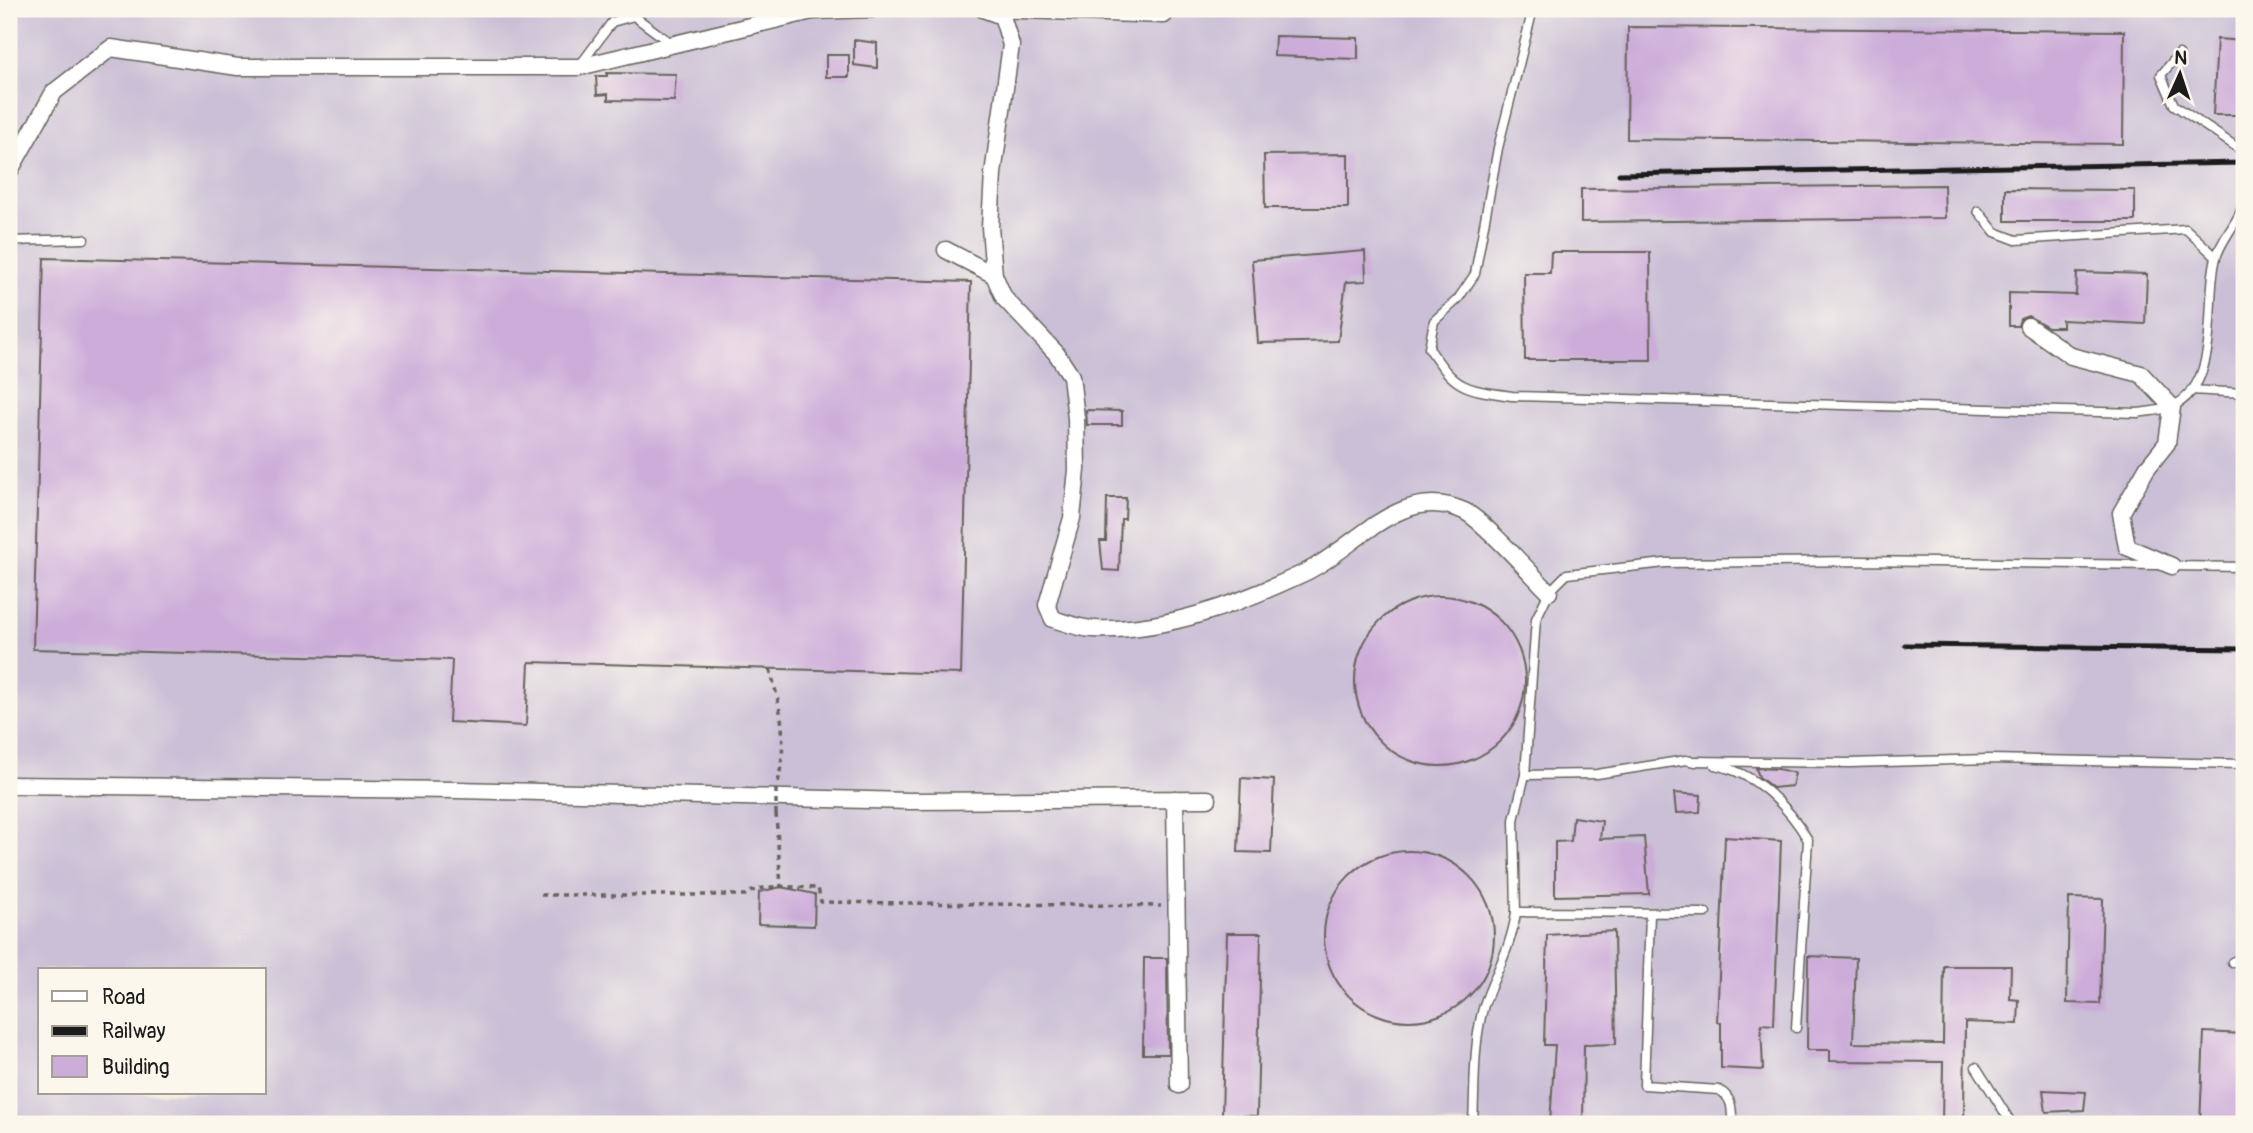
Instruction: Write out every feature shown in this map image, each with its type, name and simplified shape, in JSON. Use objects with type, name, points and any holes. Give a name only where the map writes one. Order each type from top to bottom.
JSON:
[{"type":"street","points":[[9,172],[54,92],[111,48],[238,67],[579,67],[812,11],[871,9]]},
{"type":"street","points":[[983,9],[1002,16],[1011,45],[993,174],[990,227],[993,275],[1004,298],[1056,353],[1071,376],[1076,418],[1077,470],[1072,518],[1047,605],[1053,620],[1093,629],[1162,622],[1216,609],[1306,572],[1398,510],[1429,503],[1465,511],[1549,592]]},
{"type":"street","points":[[991,9],[1164,15]]},
{"type":"street","points":[[946,250],[993,275]]},
{"type":"street","points":[[2028,327],[2071,356],[2141,374],[2172,407],[2167,443],[2147,468],[2121,513],[2127,547],[2172,566]]},
{"type":"street","points":[[9,785],[457,790],[909,801],[1208,799]]},
{"type":"street","points":[[1175,799],[1180,1085]]},
{"type":"lane","points":[[1533,9],[1497,148],[1475,274],[1458,299],[1434,321],[1429,348],[1448,377],[1469,390],[1512,396],[2138,413],[2172,407],[2191,390],[2205,362],[2216,257],[2243,215],[2244,200]]},
{"type":"lane","points":[[579,67],[612,22],[634,16],[673,44]]},
{"type":"lane","points":[[2179,54],[2161,75],[2174,105],[2244,152]]},
{"type":"lane","points":[[1978,211],[1995,232],[2016,240],[2186,229],[2216,257]]},
{"type":"lane","points":[[9,241],[83,239]]},
{"type":"lane","points":[[2191,390],[2244,393]]},
{"type":"lane","points":[[1473,1124],[1479,1029],[1485,1004],[1511,941],[1516,912],[1514,820],[1525,775],[1536,619],[1549,592],[1567,574],[1665,563],[1861,561],[2244,567]]},
{"type":"lane","points":[[1525,775],[1597,774],[1690,761],[1850,763],[1989,759],[2244,764]]},
{"type":"lane","points":[[1690,761],[1725,767],[1764,789],[1795,818],[1808,840],[1796,1028]]},
{"type":"lane","points":[[1516,912],[1706,913]]},
{"type":"lane","points":[[1650,914],[1644,1084],[1719,1090],[1727,1094],[1731,1104],[1732,1124]]},
{"type":"lane","points":[[2232,962],[2244,957]]},
{"type":"lane","points":[[1976,1067],[2012,1124]]},
{"type":"path","points":[[770,669],[779,702],[785,748],[776,789],[781,887]]},
{"type":"path","points":[[541,895],[745,895],[753,889],[781,887],[818,888],[821,902],[1177,906]]},
{"type":"shaded area","points":[[9,9],[2244,9],[2244,1124],[9,1124]]},
{"type":"building","points":[[1628,27],[2124,31],[2123,144],[1627,139]]},
{"type":"building","points":[[1275,36],[1358,38],[1358,59],[1274,56]]},
{"type":"building","points":[[2217,39],[2244,41],[2244,115],[2213,115]]},
{"type":"building","points":[[854,40],[877,43],[877,68],[854,65]]},
{"type":"building","points":[[826,55],[849,55],[849,77],[826,77]]},
{"type":"building","points":[[607,73],[676,74],[674,101],[608,100],[608,94],[597,95],[596,76],[607,76]]},
{"type":"building","points":[[1348,154],[1348,208],[1265,208],[1264,155]]},
{"type":"building","points":[[1944,185],[1945,218],[1581,222],[1581,189]]},
{"type":"building","points":[[2005,189],[2135,190],[2135,221],[2005,221]]},
{"type":"building","points":[[1365,251],[1366,281],[1346,282],[1338,341],[1258,343],[1252,260]]},
{"type":"building","points":[[1551,252],[1650,252],[1651,360],[1525,360],[1524,273],[1550,273]]},
{"type":"building","points":[[44,258],[971,282],[961,674],[529,662],[526,726],[449,722],[452,660],[33,649]]},
{"type":"building","points":[[2077,272],[2147,274],[2145,324],[2062,320],[2062,327],[2048,327],[2028,316],[2020,319],[2018,326],[2009,326],[2009,293],[2076,295]]},
{"type":"building","points":[[1086,410],[1122,411],[1122,425],[1087,425]]},
{"type":"building","points":[[1107,498],[1126,498],[1125,519],[1121,519],[1119,571],[1103,570],[1100,541],[1106,541]]},
{"type":"building","points":[[1440,596],[1473,602],[1500,621],[1519,648],[1525,681],[1519,714],[1500,741],[1473,760],[1440,766],[1407,760],[1380,741],[1361,714],[1355,681],[1361,648],[1380,621],[1407,602]]},
{"type":"building","points":[[1756,768],[1795,773],[1792,786],[1773,788],[1759,777]]},
{"type":"building","points":[[1241,778],[1274,780],[1271,853],[1238,852]]},
{"type":"building","points":[[1674,793],[1701,795],[1700,812],[1676,813]]},
{"type":"building","points":[[1573,817],[1602,821],[1600,839],[1644,837],[1649,894],[1555,896],[1555,842],[1571,841]]},
{"type":"building","points":[[1725,837],[1781,841],[1774,1025],[1761,1024],[1763,1070],[1721,1068],[1721,1023],[1717,1022]]},
{"type":"building","points":[[1409,851],[1442,857],[1469,876],[1488,903],[1494,936],[1488,969],[1469,996],[1442,1015],[1409,1021],[1376,1015],[1349,996],[1330,969],[1324,936],[1330,903],[1349,876],[1376,857]]},
{"type":"building","points":[[781,887],[815,894],[814,926],[758,924],[759,892]]},
{"type":"building","points":[[2069,898],[2103,899],[2100,1004],[2067,1003]]},
{"type":"building","points":[[1614,931],[1616,1044],[1584,1045],[1583,1124],[1550,1124],[1555,1045],[1544,1045],[1547,935]]},
{"type":"building","points":[[1227,933],[1261,933],[1257,1116],[1222,1115]]},
{"type":"building","points":[[1808,956],[1856,958],[1853,1043],[1943,1044],[1944,966],[2011,966],[2010,999],[2019,1000],[2018,1024],[1965,1022],[1964,1124],[1942,1124],[1943,1062],[1830,1061],[1830,1050],[1807,1050]]},
{"type":"building","points":[[1144,958],[1167,958],[1168,1054],[1143,1054]]},
{"type":"building","points":[[2204,1032],[2244,1034],[2244,1124],[2200,1124]]},
{"type":"building","points":[[2043,1090],[2086,1092],[2084,1110],[2046,1112]]},
{"type":"railway","points":[[1619,174],[2244,163]]},
{"type":"railway","points":[[1905,645],[2244,649]]}]
